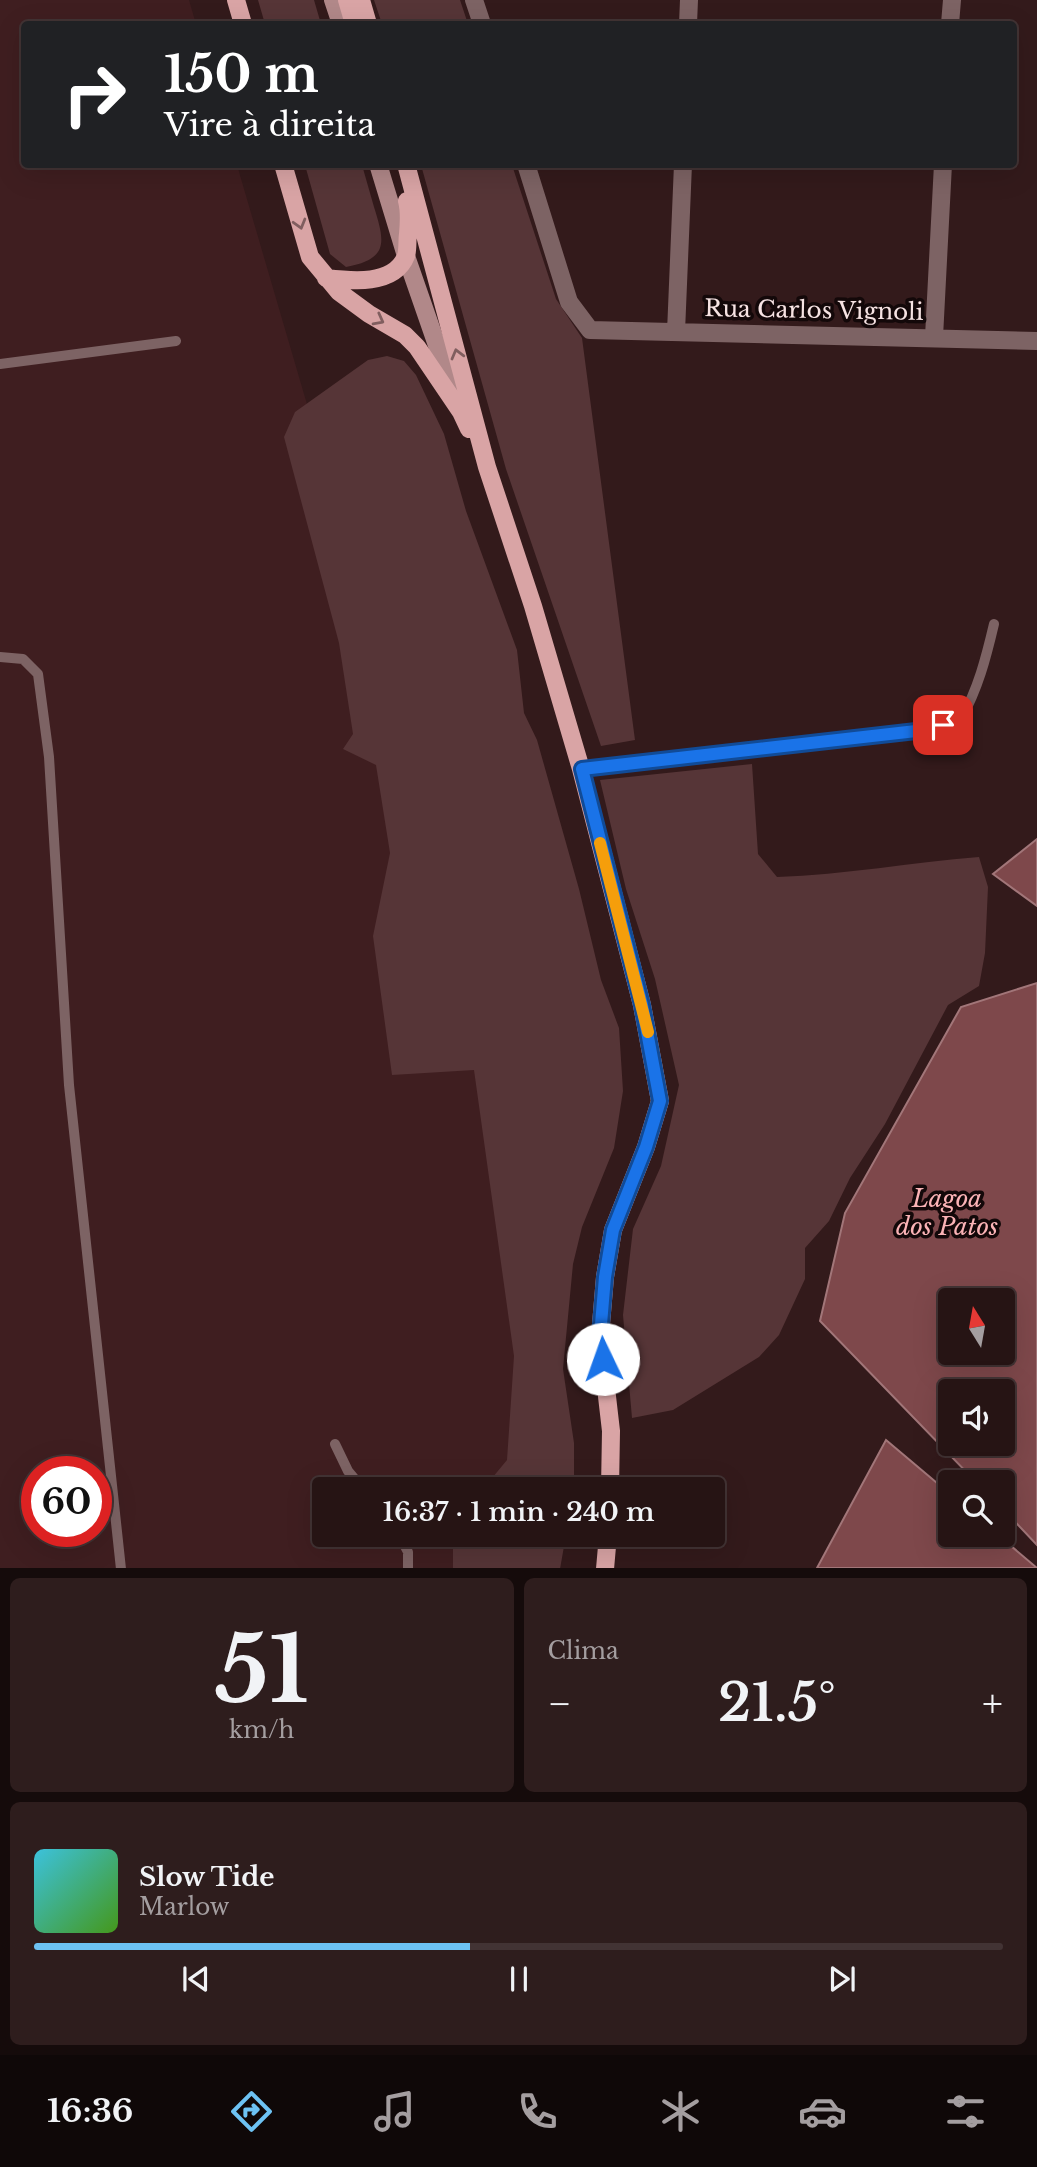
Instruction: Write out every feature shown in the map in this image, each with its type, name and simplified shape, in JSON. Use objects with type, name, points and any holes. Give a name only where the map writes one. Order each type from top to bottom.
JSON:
[{"type":"main road","points":[[236,0],[242,21]]},
{"type":"main road","points":[[333,0],[340,21]]},
{"type":"main road","points":[[347,0],[353,21]]},
{"type":"main road","points":[[361,0],[367,21]]},
{"type":"main road","points":[[284,168],[310,257],[326,278],[353,304],[405,335],[417,347],[461,412]]},
{"type":"main road","points":[[379,168],[405,256],[461,412],[487,467]]},
{"type":"main road","points":[[326,278],[354,281],[374,279],[390,272],[405,256],[409,207],[398,168]]},
{"type":"main road","points":[[407,168],[487,467],[533,606],[582,769],[642,1005],[660,1101],[646,1147],[613,1230],[605,1277],[600,1336],[611,1431],[610,1477]]},
{"type":"main road","points":[[605,1568],[607,1547]]},
{"type":"street","points":[[474,0],[481,21]]},
{"type":"street","points":[[688,21],[689,0]]},
{"type":"street","points":[[950,21],[952,0]]},
{"type":"street","name":"Rua Carlos Vignoli","points":[[527,168],[569,302],[590,330],[1037,341]]},
{"type":"street","points":[[676,332],[683,168]]},
{"type":"street","points":[[934,337],[943,168]]},
{"type":"lane","points":[[0,364],[176,341]]},
{"type":"lane","points":[[582,769],[925,730],[961,719],[973,698],[987,655],[993,624]]},
{"type":"lane","points":[[0,657],[23,659],[38,674],[42,701],[49,757],[69,1086],[121,1568]]},
{"type":"lane","points":[[335,1444],[353,1477]]},
{"type":"lane","points":[[405,1547],[408,1568]]},
{"type":"shaded area","points":[[0,0],[189,0],[195,21],[21,21],[21,168],[238,168],[505,1081],[523,1477],[312,1477],[312,1547],[521,1547],[516,1568],[0,1568]]},
{"type":"shaded area","points":[[258,0],[314,0],[320,21],[264,21]]},
{"type":"shaded area","points":[[374,0],[460,0],[467,21],[381,21]]},
{"type":"shaded area","points":[[306,168],[363,168],[378,219],[380,247],[377,254],[370,259],[346,267],[330,254]]},
{"type":"shaded area","points":[[422,168],[513,168],[556,299],[582,338],[635,740],[601,746],[506,469]]},
{"type":"shaded area","points":[[387,356],[404,361],[416,375],[444,434],[466,511],[517,650],[524,713],[537,740],[579,889],[601,980],[619,1028],[623,1091],[614,1148],[582,1227],[573,1264],[563,1369],[574,1443],[574,1477],[493,1477],[507,1460],[514,1356],[474,1070],[392,1075],[373,936],[390,853],[376,765],[343,749],[353,734],[339,643],[284,437],[295,412],[368,360]]},
{"type":"shaded area","points":[[752,764],[758,854],[777,877],[979,857],[988,887],[985,953],[979,986],[948,1005],[885,1124],[850,1178],[829,1221],[805,1248],[805,1279],[779,1335],[759,1357],[673,1410],[632,1418],[623,1315],[633,1229],[661,1166],[679,1085],[655,979],[626,889],[600,780]]},
{"type":"shaded area","points":[[453,1547],[564,1547],[560,1568],[453,1568]]},
{"type":"water","points":[[1037,839],[1037,906],[993,874]]},
{"type":"water","name":"Lagoa dos Patos","points":[[1037,983],[1037,1545],[1015,1522],[1015,1470],[964,1470],[951,1456],[1015,1456],[1015,1379],[938,1379],[938,1443],[820,1321],[845,1213],[961,1007]]},
{"type":"water","points":[[886,1440],[938,1484],[938,1547],[1012,1547],[1037,1568],[817,1568]]},
{"type":"slow traffic","points":[[600,843],[648,1032]]},
{"type":"route","points":[[603,1359],[600,1336],[605,1277],[613,1230],[646,1147],[660,1101],[642,1005],[582,769],[925,730],[943,725]]}]
